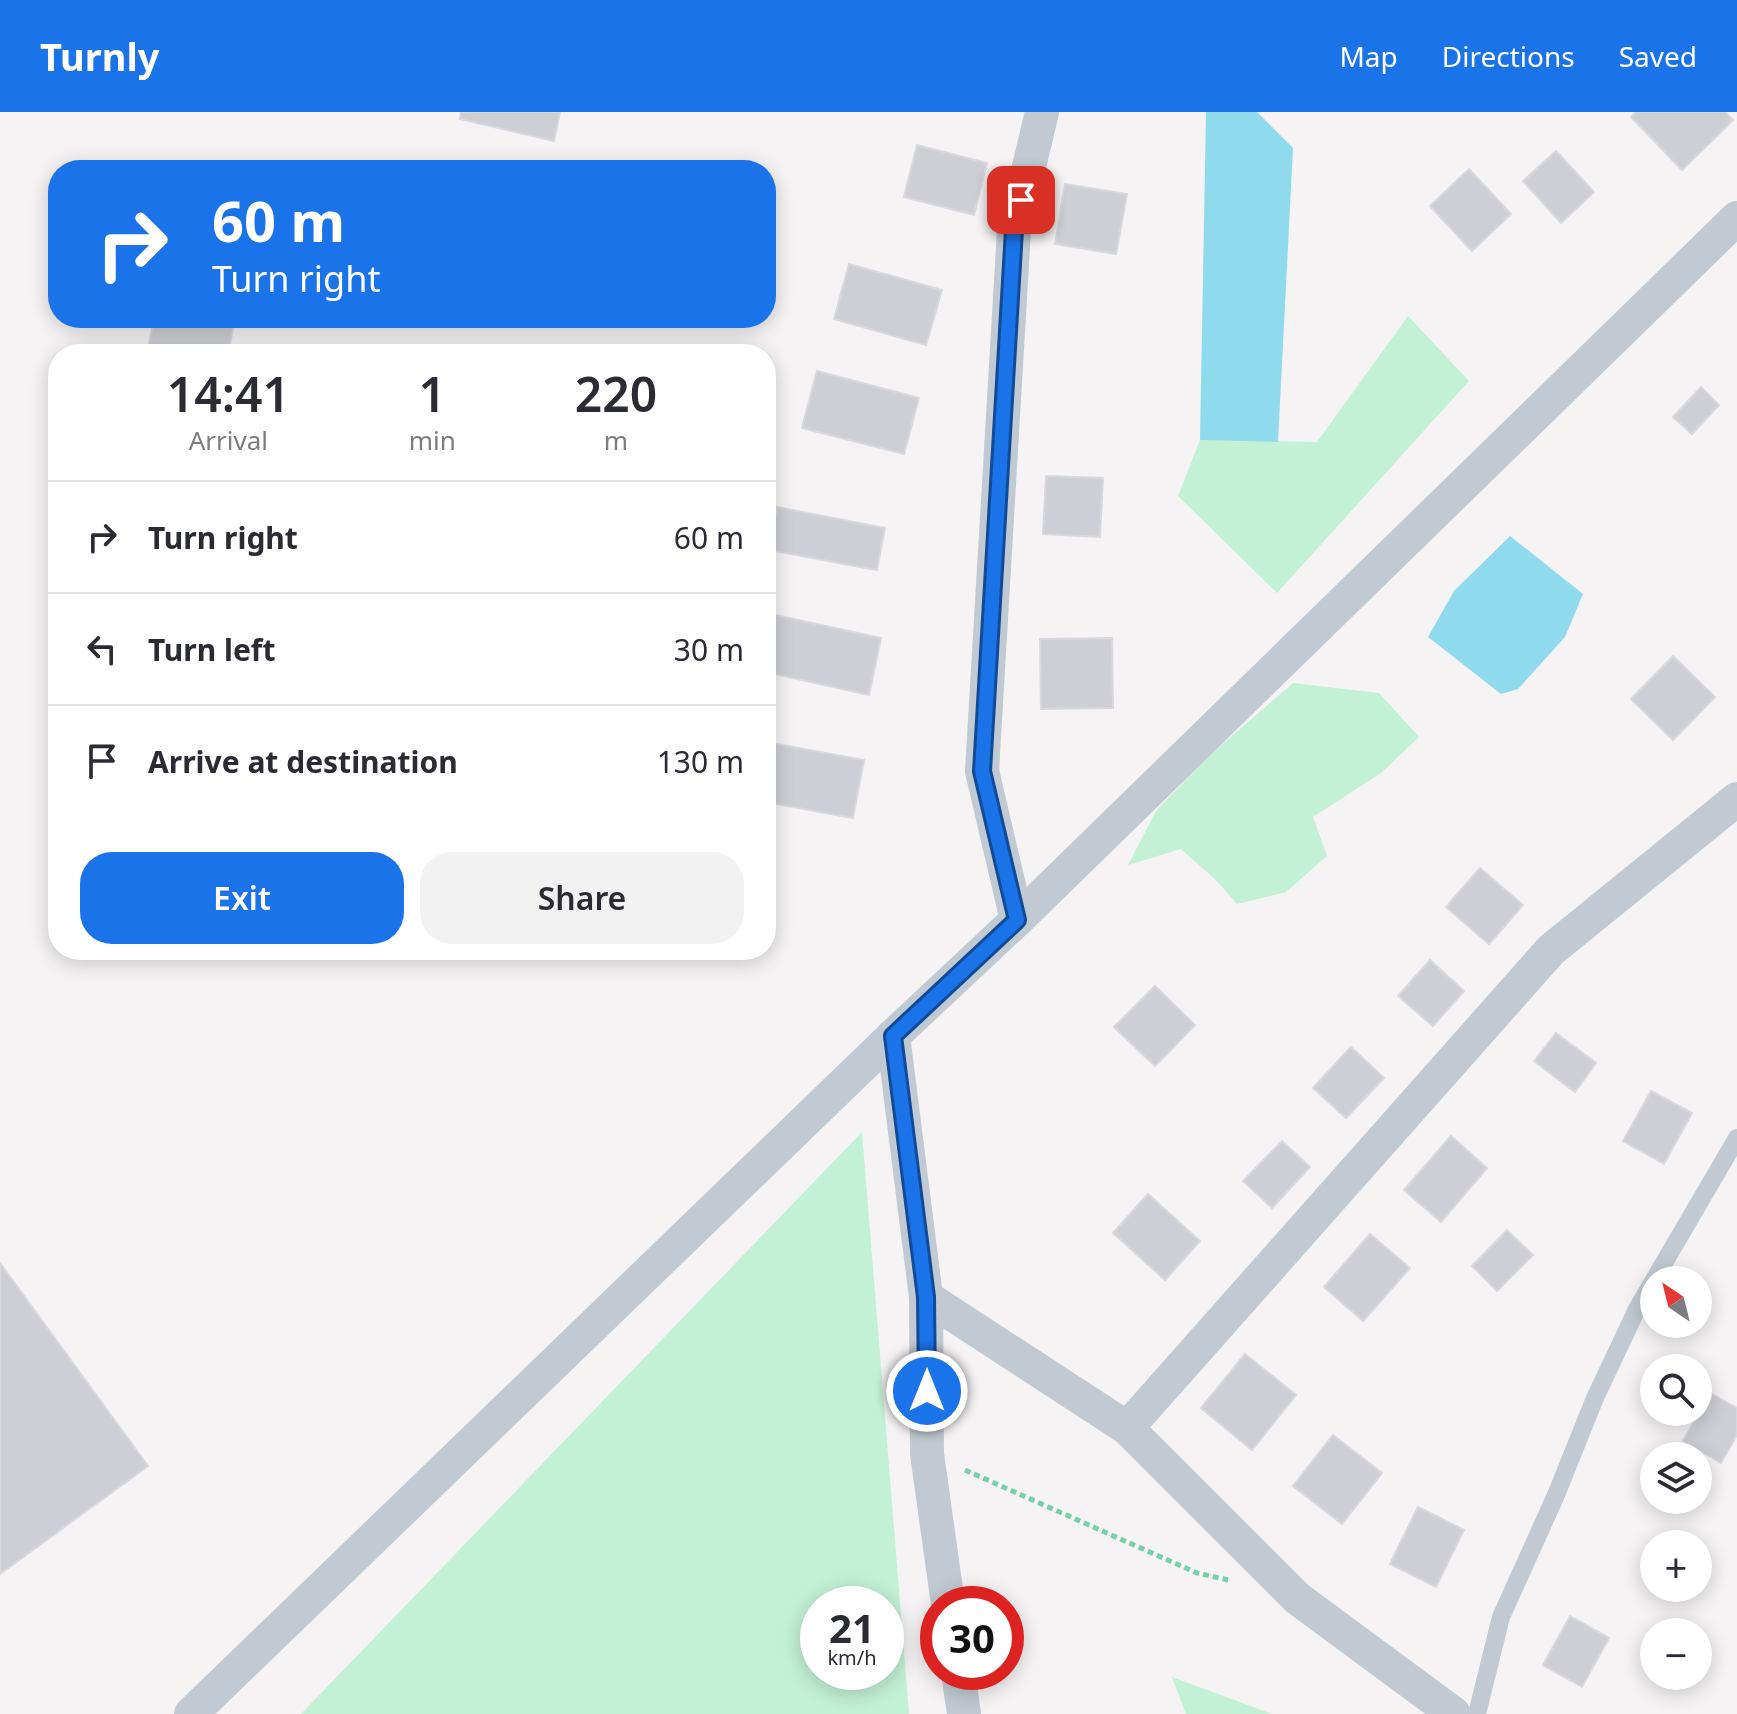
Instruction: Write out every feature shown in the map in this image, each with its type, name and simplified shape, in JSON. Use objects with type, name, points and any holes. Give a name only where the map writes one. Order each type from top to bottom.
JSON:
[{"type":"street","points":[[1017,920],[982,771],[1014,230],[1042,112]]},
{"type":"street","points":[[191,1714],[1017,920],[1737,218]]},
{"type":"street","points":[[1127,1428],[1551,950],[1737,799]]},
{"type":"street","points":[[893,1036],[926,1297],[927,1454],[945,1586]]},
{"type":"street","points":[[926,1297],[1127,1428],[1297,1598],[1454,1714]]},
{"type":"street","points":[[961,1690],[964,1714]]},
{"type":"lane","points":[[1477,1714],[1501,1617],[1556,1495],[1595,1398],[1637,1309],[1737,1138]]},
{"type":"path","points":[[927,1454],[1197,1573],[1240,1583]]},
{"type":"green space","points":[[1408,316],[1469,381],[1277,593],[1178,496],[1200,440],[1317,442]]},
{"type":"green space","points":[[1293,683],[1379,693],[1419,737],[1381,773],[1313,817],[1327,856],[1286,892],[1237,904],[1216,880],[1181,849],[1128,865],[1156,811],[1210,755]]},
{"type":"green space","points":[[862,1132],[899,1586],[800,1586],[800,1690],[904,1690],[904,1652],[909,1714],[301,1714]]},
{"type":"green space","points":[[1172,1677],[1272,1714],[1186,1714]]},
{"type":"water","points":[[1206,112],[1257,112],[1293,148],[1278,442],[1200,440]]},
{"type":"water","points":[[1510,536],[1583,594],[1565,637],[1518,689],[1501,694],[1428,637],[1454,591]]},
{"type":"building","points":[[461,112],[560,112],[554,141],[460,119]]},
{"type":"building","points":[[1636,112],[1725,112],[1733,120],[1682,170],[1631,117]]},
{"type":"building","points":[[917,145],[987,163],[974,215],[904,197]]},
{"type":"building","points":[[1556,151],[1594,192],[1561,223],[1523,181]]},
{"type":"building","points":[[1469,169],[1511,214],[1472,251],[1430,206]]},
{"type":"building","points":[[1065,184],[1127,194],[1116,254],[1055,244]]},
{"type":"building","points":[[849,264],[942,290],[926,345],[834,319]]},
{"type":"building","points":[[152,328],[233,328],[230,344],[149,344]]},
{"type":"building","points":[[817,371],[919,398],[904,454],[802,428]]},
{"type":"building","points":[[1701,387],[1719,405],[1692,434],[1673,417]]},
{"type":"building","points":[[1046,476],[1103,478],[1100,537],[1043,534]]},
{"type":"building","points":[[777,507],[885,528],[877,570],[776,551]]},
{"type":"building","points":[[776,615],[881,638],[869,695],[776,674]]},
{"type":"building","points":[[1112,638],[1113,708],[1041,709],[1040,639]]},
{"type":"building","points":[[1673,656],[1715,697],[1673,740],[1631,699]]},
{"type":"building","points":[[776,744],[864,760],[853,818],[776,804]]},
{"type":"building","points":[[1480,868],[1523,905],[1489,944],[1446,907]]},
{"type":"building","points":[[1430,960],[1464,991],[1433,1026],[1398,996]]},
{"type":"building","points":[[1155,986],[1195,1025],[1155,1066],[1114,1027]]},
{"type":"building","points":[[1556,1033],[1596,1063],[1575,1092],[1534,1061]]},
{"type":"building","points":[[1351,1047],[1384,1078],[1346,1118],[1313,1088]]},
{"type":"building","points":[[1651,1091],[1692,1113],[1664,1164],[1623,1141]]},
{"type":"building","points":[[1451,1136],[1487,1168],[1441,1222],[1404,1190]]},
{"type":"building","points":[[1282,1141],[1310,1167],[1272,1208],[1243,1181]]},
{"type":"building","points":[[1148,1194],[1200,1241],[1165,1280],[1113,1233]]},
{"type":"building","points":[[1507,1230],[1533,1255],[1497,1291],[1472,1266]]},
{"type":"building","points":[[1370,1234],[1410,1268],[1363,1321],[1324,1287]]},
{"type":"building","points":[[0,1263],[148,1466],[0,1574]]},
{"type":"building","points":[[1245,1354],[1296,1395],[1252,1450],[1201,1408]]},
{"type":"building","points":[[1712,1394],[1737,1408],[1737,1435],[1721,1463],[1712,1458],[1712,1442],[1683,1441],[1691,1426],[1712,1426]]},
{"type":"building","points":[[1333,1435],[1382,1473],[1342,1524],[1293,1486]]},
{"type":"building","points":[[1418,1507],[1464,1530],[1436,1587],[1390,1564]]},
{"type":"building","points":[[1570,1616],[1609,1638],[1582,1687],[1543,1665]]},
{"type":"route","points":[[927,1391],[926,1297],[893,1036],[1017,920],[982,771],[1014,230],[1021,200]]}]
